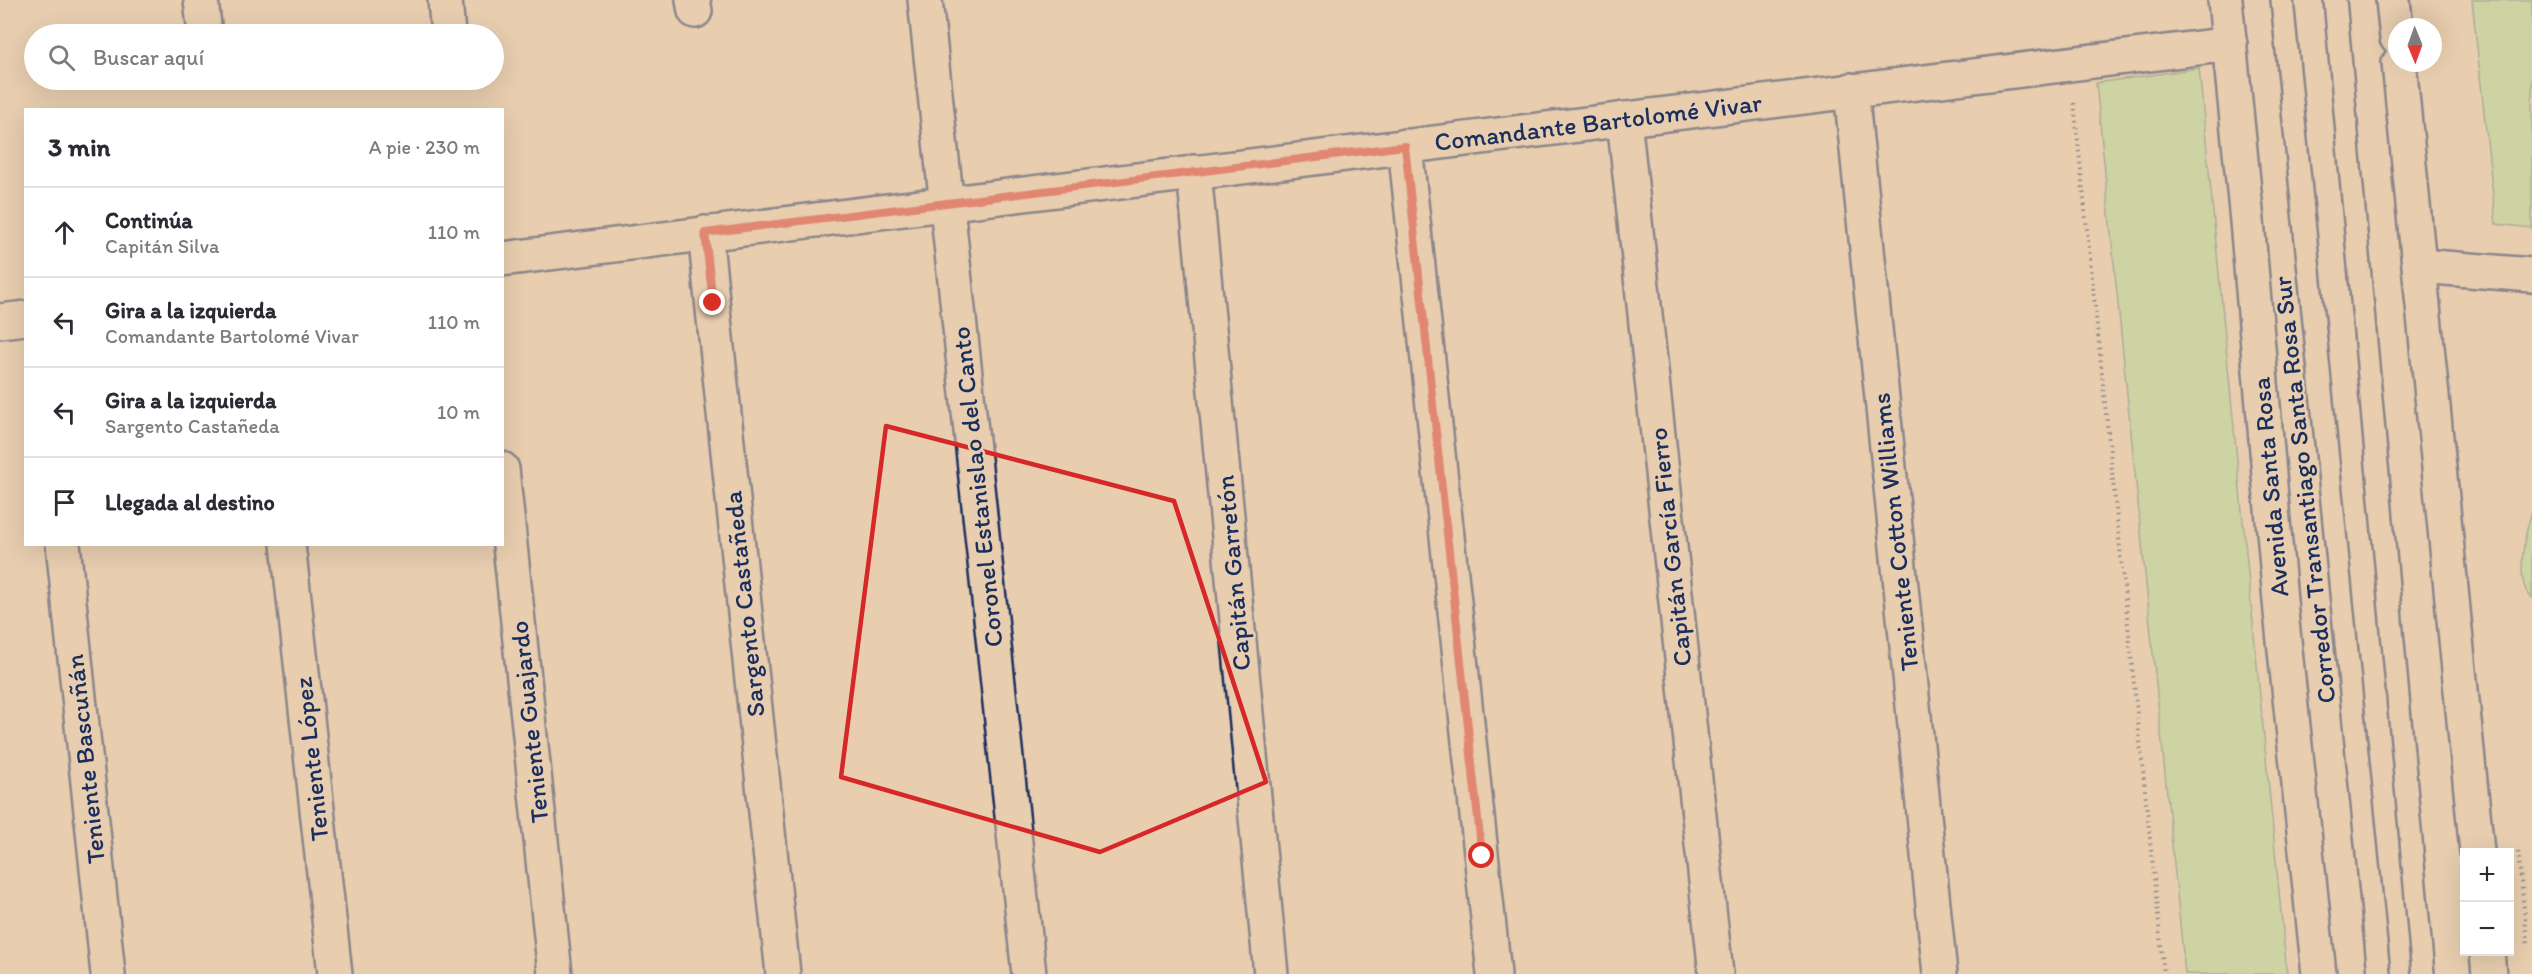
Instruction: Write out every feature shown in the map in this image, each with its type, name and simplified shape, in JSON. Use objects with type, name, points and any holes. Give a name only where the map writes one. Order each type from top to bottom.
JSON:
[{"type":"street","points":[[201,0],[204,24]]},
{"type":"street","points":[[445,0],[447,24]]},
{"type":"street","name":"Coronel Estanislao del Canto","points":[[925,0],[1029,974]]},
{"type":"street","name":"Avenida Santa Rosa","points":[[2225,0],[2281,612],[2319,974]]},
{"type":"street","points":[[2393,0],[2395,18]]},
{"type":"street","name":"Comandante Bartolomé Vivar","points":[[504,259],[2230,44]]},
{"type":"street","points":[[2401,72],[2477,848]]},
{"type":"street","name":"Teniente Cotton Williams","points":[[1851,90],[1940,974]]},
{"type":"street","name":"Capitán García Fierro","points":[[1624,119],[1716,974]]},
{"type":"street","points":[[1405,146],[1494,974]]},
{"type":"street","name":"Capitán Garretón","points":[[1194,172],[1271,974]]},
{"type":"street","name":"Sargento Castañeda","points":[[705,233],[783,974]]},
{"type":"street","points":[[2420,266],[2532,275]]},
{"type":"street","points":[[0,321],[24,318]]},
{"type":"street","name":"Teniente Guajardo","points":[[504,488],[555,974]]},
{"type":"street","name":"Teniente Bascuñán","points":[[63,546],[108,974]]},
{"type":"street","name":"Teniente López","points":[[288,546],[335,974]]},
{"type":"street","points":[[2487,956],[2489,974]]},
{"type":"lane","name":"Corredor Transantiago Santa Rosa Sur","points":[[2282,0],[2379,974]]},
{"type":"lane","points":[[2335,0],[2423,974]]},
{"type":"path","points":[[2069,63],[2164,974]]},
{"type":"highlighted area","points":[[886,426],[1174,501],[1266,782],[1100,852],[841,777]]},
{"type":"green space","points":[[2472,0],[2532,0],[2532,228],[2496,224]]},
{"type":"green space","points":[[2199,68],[2287,974],[2185,974],[2096,83]]},
{"type":"green space","points":[[2532,511],[2532,598],[2526,591],[2522,569],[2524,543]]},
{"type":"route","points":[[713,303],[705,233],[1405,146],[1482,856]]}]
